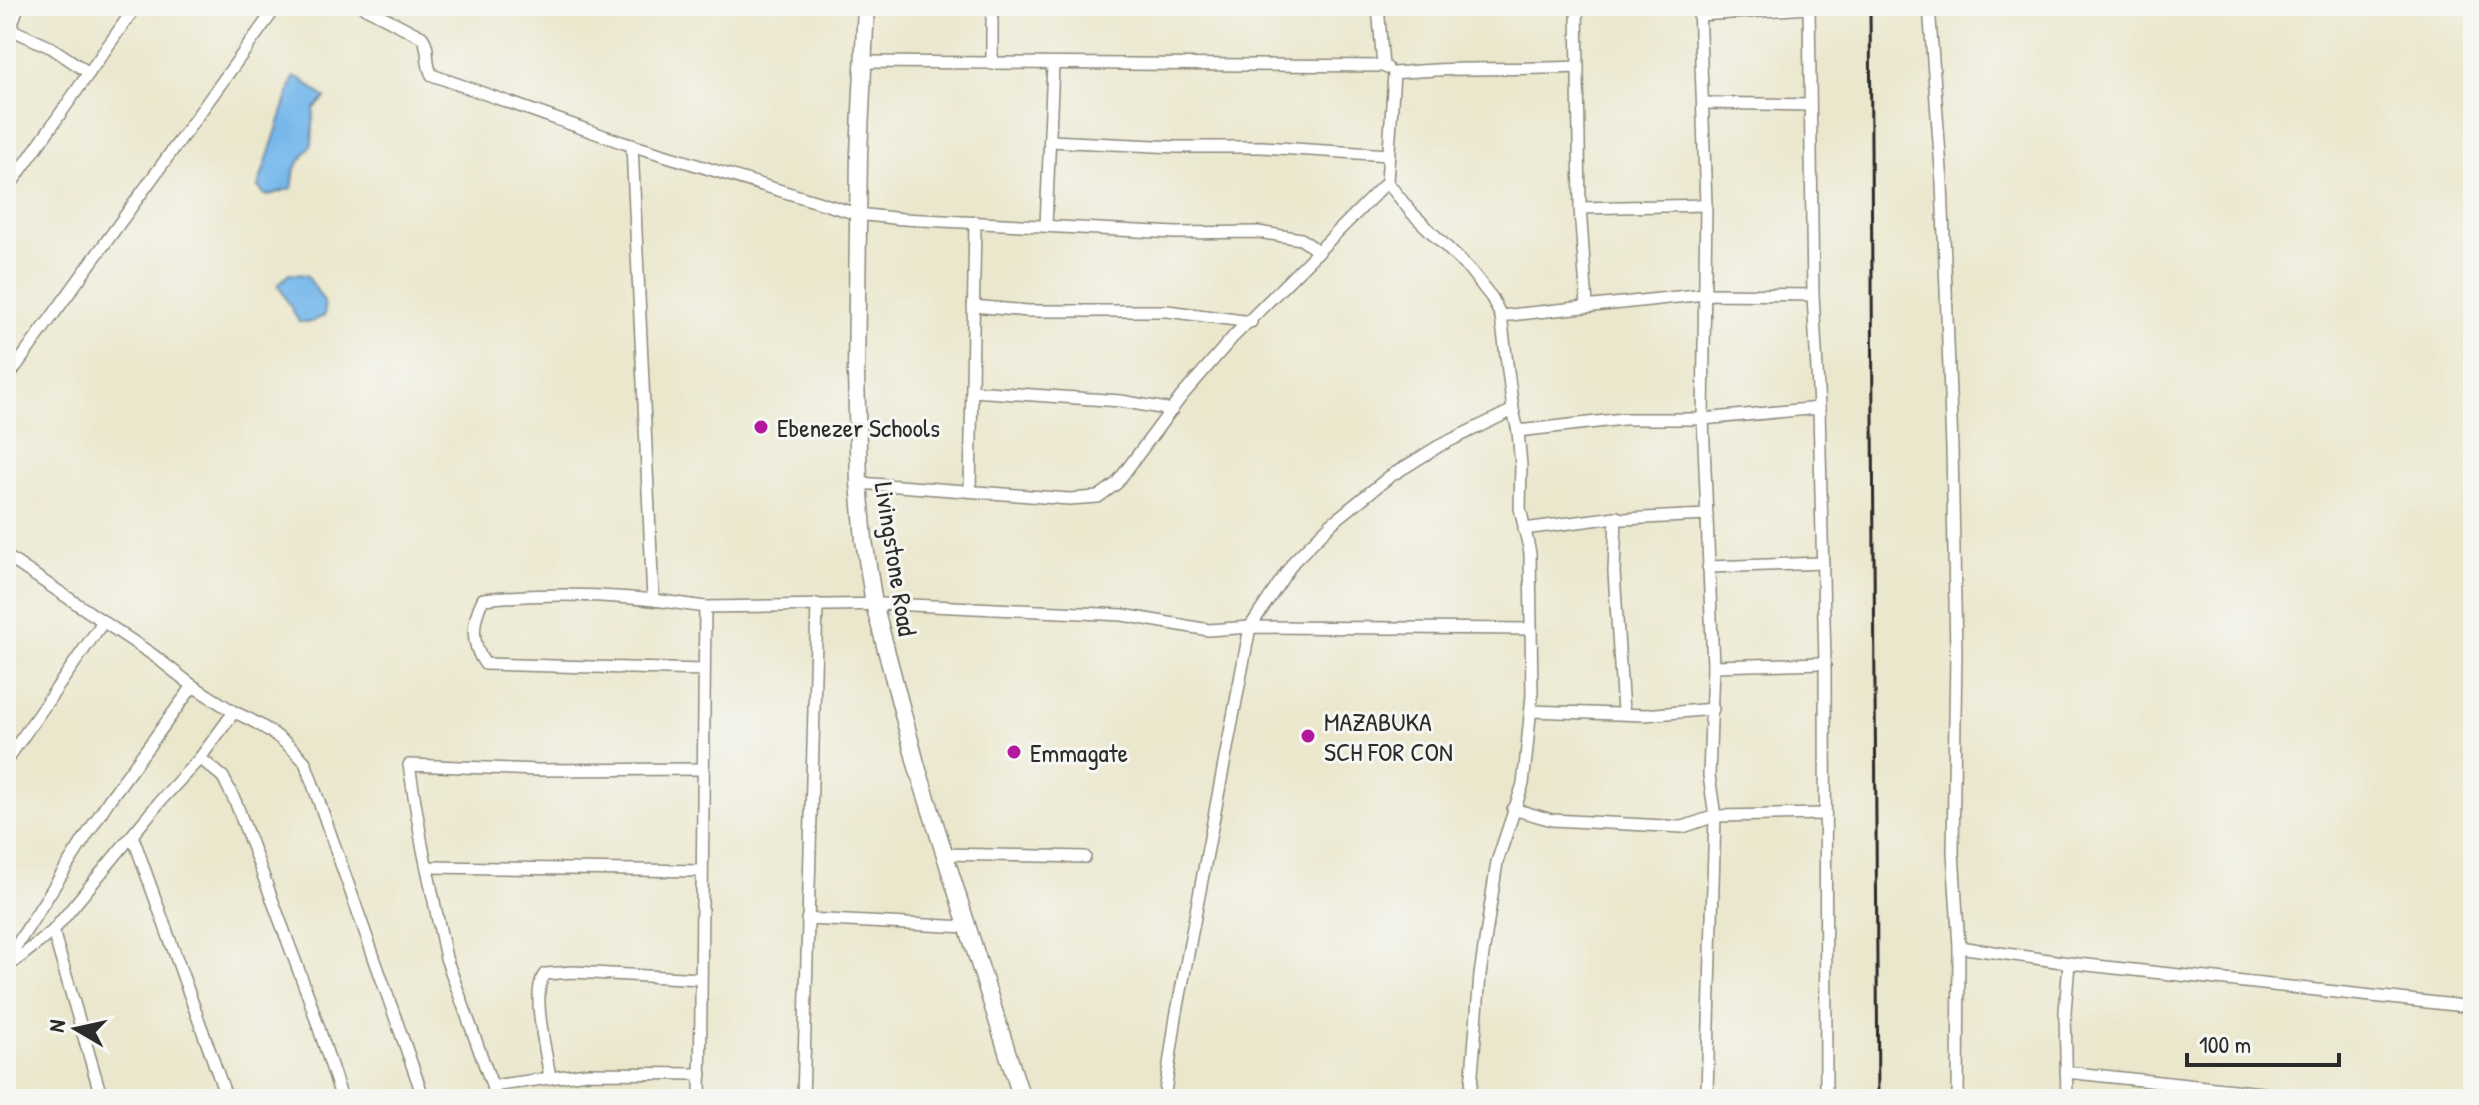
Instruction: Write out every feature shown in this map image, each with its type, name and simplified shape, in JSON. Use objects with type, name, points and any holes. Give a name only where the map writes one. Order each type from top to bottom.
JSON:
[{"type":"highway","name":"Livingstone Road","points":[[866,6],[857,214],[856,374],[864,540],[874,604],[917,767],[1022,1099]]},
{"type":"street","points":[[6,42],[8,28],[18,6]]},
{"type":"street","points":[[6,191],[136,6]]},
{"type":"street","points":[[6,380],[277,6]]},
{"type":"street","points":[[362,6],[422,37],[427,43],[427,67],[432,75],[632,145],[857,214],[1176,233],[1258,232],[1301,239],[1319,252]]},
{"type":"street","points":[[992,6],[992,64]]},
{"type":"street","points":[[859,483],[1069,499],[1098,497],[1116,484],[1233,337],[1387,182],[1388,70],[1378,6]]},
{"type":"street","points":[[1577,6],[1580,208],[1587,305]]},
{"type":"street","points":[[1929,6],[1942,183],[1952,448],[1956,652],[1953,852],[1959,947],[1958,1099]]},
{"type":"street","points":[[1702,1099],[1707,1092],[1715,816],[1709,776],[1713,666],[1703,419],[1706,205],[1699,10],[1809,7],[1813,295],[1825,663],[1826,1099]]},
{"type":"street","points":[[8,28],[52,48],[89,73]]},
{"type":"street","points":[[864,62],[1388,70],[1578,67]]},
{"type":"street","points":[[1046,225],[1053,65]]},
{"type":"street","points":[[1703,103],[1810,105]]},
{"type":"street","points":[[1050,141],[1176,147],[1262,147],[1389,155]]},
{"type":"street","points":[[632,145],[653,598]]},
{"type":"street","points":[[1387,182],[1411,212],[1470,270],[1492,298],[1501,316],[1518,431],[1520,508],[1530,553],[1531,711],[1523,784],[1497,862],[1480,975],[1470,1099]]},
{"type":"street","points":[[1580,208],[1706,205]]},
{"type":"street","points":[[970,491],[975,222]]},
{"type":"street","points":[[1501,316],[1705,294],[1813,295]]},
{"type":"street","points":[[973,306],[1028,311],[1167,311],[1251,322]]},
{"type":"street","points":[[972,391],[1121,401],[1172,410]]},
{"type":"street","points":[[1518,431],[1623,419],[1703,419],[1819,408]]},
{"type":"street","points":[[1164,1099],[1176,1017],[1250,627],[1294,561],[1332,523],[1389,477],[1439,446],[1513,410]]},
{"type":"street","points":[[1524,529],[1616,517],[1707,515]]},
{"type":"street","points":[[1616,517],[1614,572],[1623,712]]},
{"type":"street","points":[[8,563],[153,655],[193,686],[272,732],[305,762],[424,1099]]},
{"type":"street","points":[[1708,567],[1823,563]]},
{"type":"street","points":[[704,670],[485,664],[476,651],[473,638],[476,612],[483,599],[547,594],[653,598],[705,607],[874,604],[1123,615],[1209,630],[1250,627],[1531,629]]},
{"type":"street","points":[[803,1099],[817,604]]},
{"type":"street","points":[[700,1099],[705,607]]},
{"type":"street","points":[[6,761],[103,622]]},
{"type":"street","points":[[1713,666],[1825,663]]},
{"type":"street","points":[[6,965],[109,800],[193,686]]},
{"type":"street","points":[[1531,711],[1645,715],[1713,709]]},
{"type":"street","points":[[6,965],[53,931],[162,799],[200,758],[234,712]]},
{"type":"street","points":[[200,758],[223,777],[236,803],[309,998],[342,1099]]},
{"type":"street","points":[[497,1099],[446,958],[409,765],[538,770],[703,769]]},
{"type":"street","points":[[1513,809],[1552,820],[1683,827],[1715,816],[1825,814]]},
{"type":"street","points":[[133,837],[227,1099]]},
{"type":"street","points":[[945,854],[1085,857]]},
{"type":"street","points":[[427,867],[702,871]]},
{"type":"street","points":[[807,919],[968,927]]},
{"type":"street","points":[[53,931],[102,1099]]},
{"type":"street","points":[[1959,947],[2069,963],[2473,1007]]},
{"type":"street","points":[[2067,1099],[2066,994],[2069,963]]},
{"type":"street","points":[[550,1078],[538,1002],[538,987],[545,974],[574,972],[701,979]]},
{"type":"street","points":[[492,1086],[629,1072],[701,1074]]},
{"type":"street","points":[[2066,1072],[2318,1099]]},
{"type":"street","points":[[2166,1099],[2167,1083]]},
{"type":"water","points":[[294,77],[325,98],[314,109],[312,144],[295,168],[292,188],[266,196],[258,187]]},
{"type":"water","points":[[289,274],[307,275],[324,302],[325,315],[312,322],[299,322],[278,285]]},
{"type":"railway","points":[[1870,6],[1878,1099]]},
{"type":"place","name":"Ebenezer Schools","points":[[761,427]]},
{"type":"place","name":"MAZABUKA SCH FOR CON","points":[[1308,736]]},
{"type":"place","name":"Emmagate","points":[[1014,752]]}]
